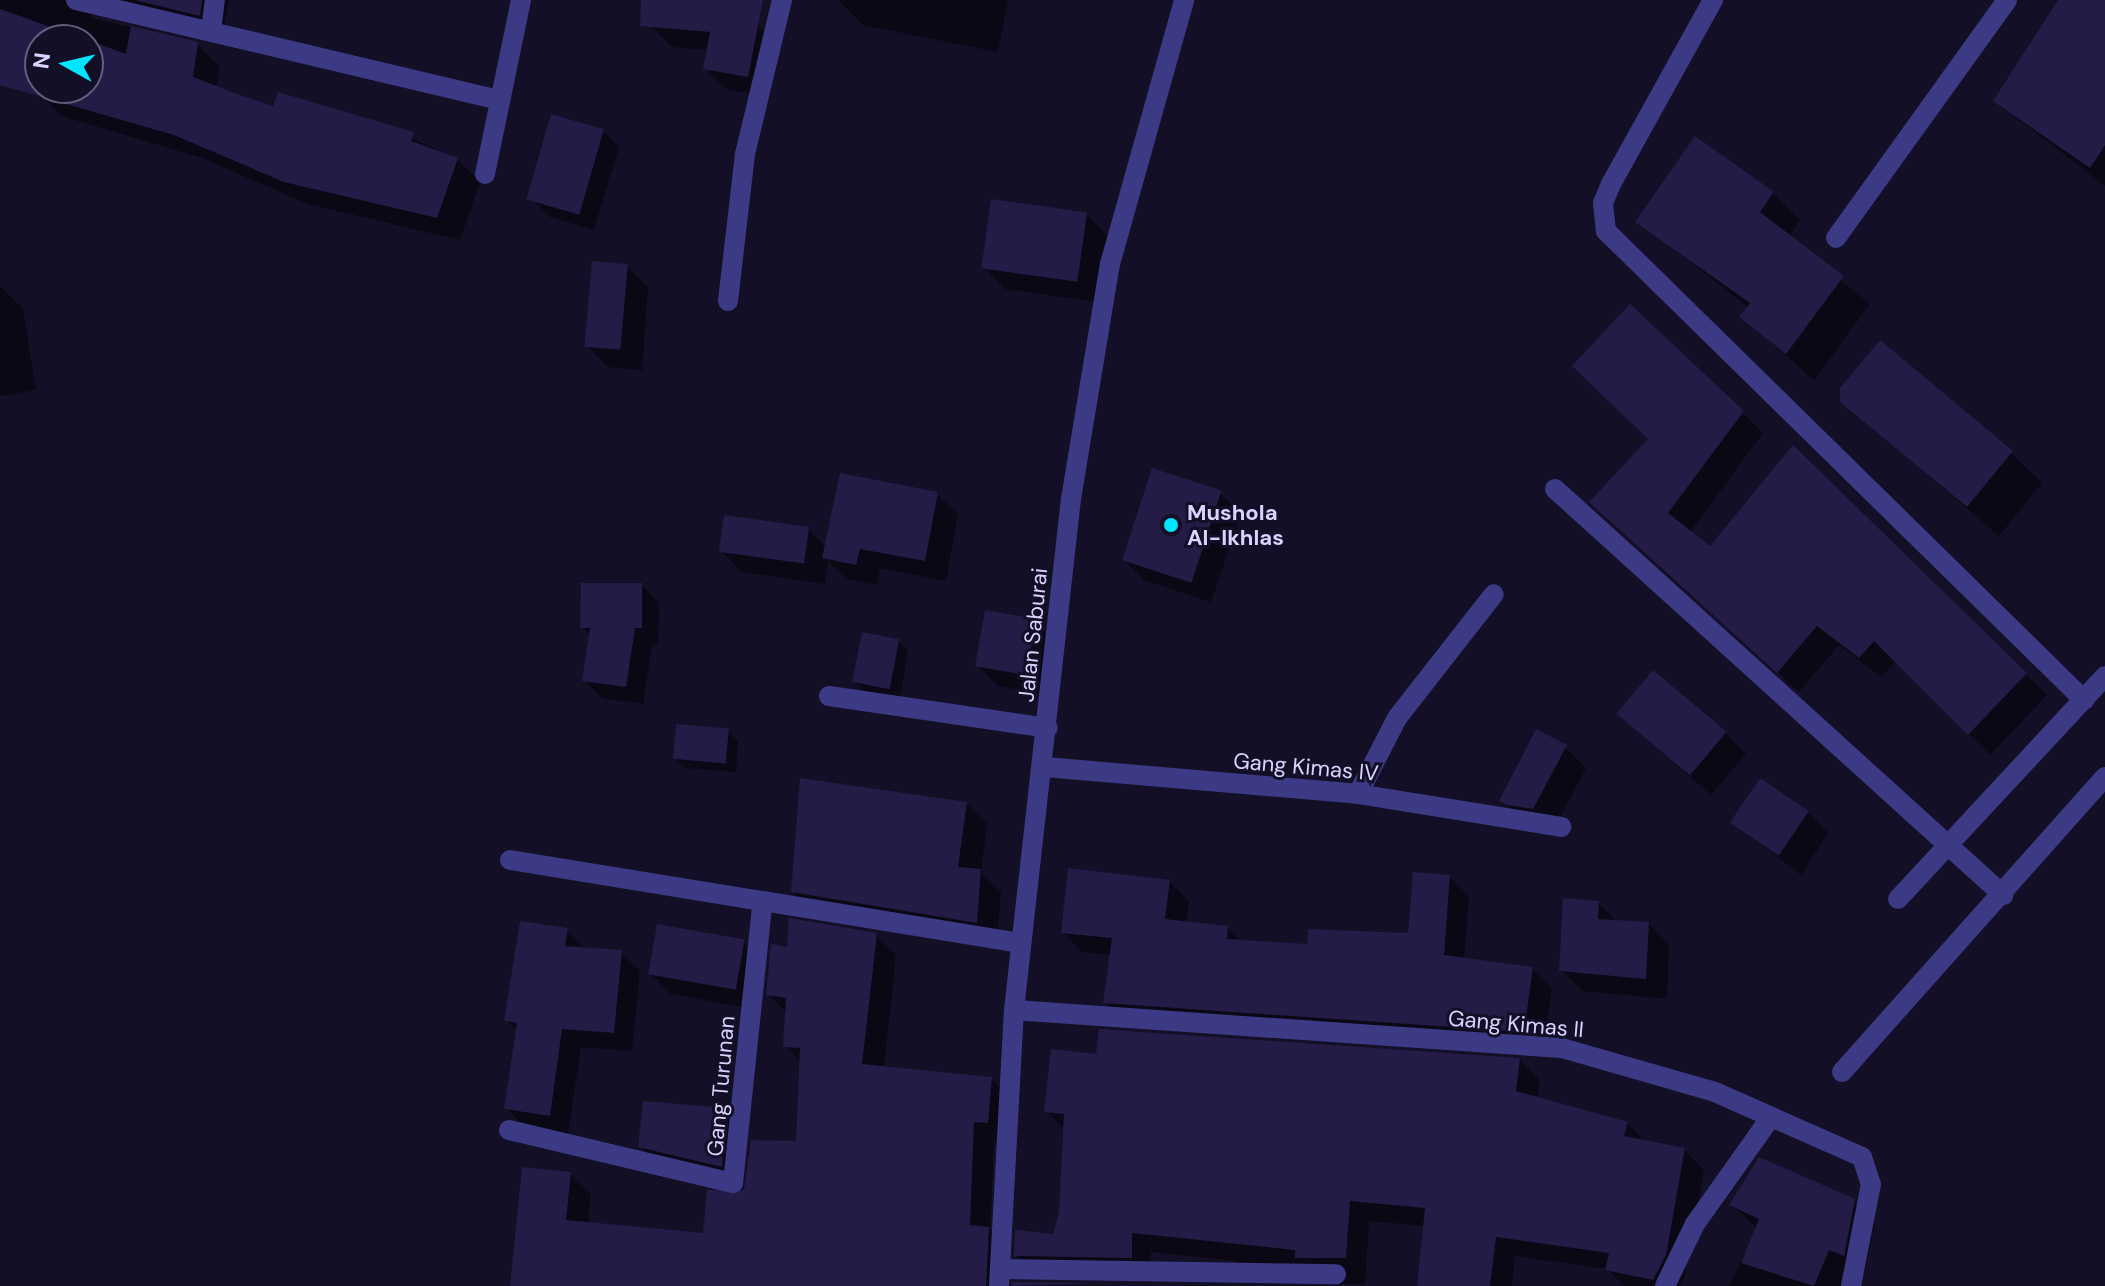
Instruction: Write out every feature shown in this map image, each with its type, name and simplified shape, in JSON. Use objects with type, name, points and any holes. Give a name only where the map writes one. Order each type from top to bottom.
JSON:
[{"type":"street","points":[[76,0],[496,99]]},
{"type":"street","points":[[211,31],[215,0]]},
{"type":"street","points":[[485,174],[496,99],[521,0]]},
{"type":"street","points":[[728,301],[745,154],[782,0]]},
{"type":"street","name":"Jalan Saburai","points":[[1000,1277],[1014,1010],[1045,767],[1071,499],[1110,264],[1184,0]]},
{"type":"street","points":[[1713,0],[1611,184],[1603,203],[1606,231],[2084,700]]},
{"type":"street","points":[[1836,238],[2003,1]]},
{"type":"street","points":[[1555,489],[1947,839],[2003,895]]},
{"type":"street","points":[[1358,794],[1397,718],[1494,594]]},
{"type":"street","points":[[1898,899],[1947,839],[2105,676]]},
{"type":"street","points":[[829,696],[1048,728]]},
{"type":"street","name":"Gang Kimas IV","points":[[1045,767],[1358,794],[1561,827]]},
{"type":"street","points":[[1842,1072],[1923,973],[2003,895],[2105,777]]},
{"type":"street","points":[[510,860],[762,906],[1021,943]]},
{"type":"street","name":"Gang Turunan","points":[[509,1130],[733,1183],[762,906]]},
{"type":"street","name":"Gang Kimas II","points":[[1014,1010],[1562,1048],[1715,1092],[1769,1120],[1862,1157],[1871,1172],[1853,1285]]},
{"type":"street","points":[[1665,1286],[1695,1224],[1769,1120]]},
{"type":"street","points":[[1000,1277],[1336,1274]]},
{"type":"building","points":[[135,0],[202,0],[200,16]]},
{"type":"building","points":[[641,0],[763,0],[748,77],[703,69],[710,32],[640,26]]},
{"type":"building","points":[[2058,0],[2105,0],[2105,145],[2090,168],[1993,101]]},
{"type":"building","points":[[0,9],[42,24],[24,24],[24,92],[0,85]]},
{"type":"building","points":[[131,26],[198,42],[193,77],[273,106],[278,92],[414,132],[411,141],[458,158],[437,218],[284,182],[174,135],[66,104],[104,104],[104,46],[126,54]]},
{"type":"building","points":[[551,114],[604,129],[579,215],[526,200]]},
{"type":"building","points":[[1695,136],[1774,192],[1760,212],[1844,276],[1786,354],[1739,317],[1750,303],[1635,222]]},
{"type":"building","points":[[991,199],[1087,212],[1077,282],[981,268]]},
{"type":"building","points":[[592,261],[628,264],[620,350],[585,347]]},
{"type":"building","points":[[1630,304],[1744,411],[1668,513],[1710,546],[1793,445],[2027,673],[1968,735],[1874,641],[1859,658],[1817,626],[1777,673],[1589,502],[1648,439],[1572,366]]},
{"type":"building","points":[[1880,340],[2013,451],[1967,507],[1840,402],[1840,388]]},
{"type":"building","name":"Mushola Al-Ikhlas","points":[[1152,468],[1221,491],[1191,583],[1122,560]]},
{"type":"building","points":[[840,473],[938,492],[925,561],[860,549],[856,565],[822,558]]},
{"type":"building","points":[[724,515],[809,527],[804,564],[719,552]]},
{"type":"building","points":[[581,583],[642,583],[642,628],[635,628],[626,687],[582,681],[590,628],[580,628]]},
{"type":"building","points":[[985,610],[1036,619],[1026,675],[975,666]]},
{"type":"building","points":[[862,632],[899,639],[890,689],[852,682]]},
{"type":"building","points":[[1653,670],[1727,732],[1690,775],[1616,714]]},
{"type":"building","points":[[676,724],[729,729],[726,763],[673,759]]},
{"type":"building","points":[[1536,729],[1567,745],[1533,809],[1508,805],[1499,801]]},
{"type":"building","points":[[800,778],[967,802],[958,867],[981,869],[977,923],[791,892]]},
{"type":"building","points":[[1760,778],[1809,811],[1779,856],[1730,823]]},
{"type":"building","points":[[1068,868],[1170,880],[1165,919],[1228,926],[1227,939],[1307,944],[1308,929],[1408,933],[1413,872],[1450,875],[1444,955],[1533,967],[1524,1032],[1103,1003],[1112,938],[1061,933]]},
{"type":"building","points":[[1563,898],[1599,901],[1598,919],[1649,922],[1646,979],[1559,971]]},
{"type":"building","points":[[789,918],[877,933],[862,1064],[992,1077],[988,1123],[974,1122],[970,1225],[989,1227],[986,1286],[510,1286],[522,1167],[571,1172],[566,1220],[703,1233],[707,1190],[744,1190],[751,1140],[796,1141],[800,1048],[783,1047],[786,998],[766,995],[771,944],[787,947]]},
{"type":"building","points":[[520,921],[568,928],[565,946],[622,950],[614,1033],[562,1029],[550,1116],[504,1109],[517,1023],[504,1021]]},
{"type":"building","points":[[657,924],[745,939],[736,990],[648,974]]},
{"type":"building","points":[[1099,1029],[1520,1058],[1516,1091],[1628,1122],[1624,1136],[1685,1148],[1666,1255],[1653,1280],[1605,1270],[1609,1253],[1496,1237],[1490,1286],[1417,1286],[1425,1208],[1350,1201],[1346,1258],[1295,1258],[1295,1250],[1132,1233],[1132,1258],[1014,1256],[1015,1230],[1053,1234],[1059,1212],[1064,1114],[1044,1112],[1051,1049],[1096,1054]]},
{"type":"building","points":[[643,1101],[726,1108],[722,1167],[638,1147]]},
{"type":"building","points":[[1759,1157],[1855,1199],[1844,1256],[1829,1250],[1814,1286],[1741,1263],[1759,1219],[1729,1205]]},
{"type":"building","points":[[1012,1282],[1090,1283],[1012,1286]]},
{"type":"place","name":"Mushola Al-Ikhlas","points":[[1171,525]]}]
